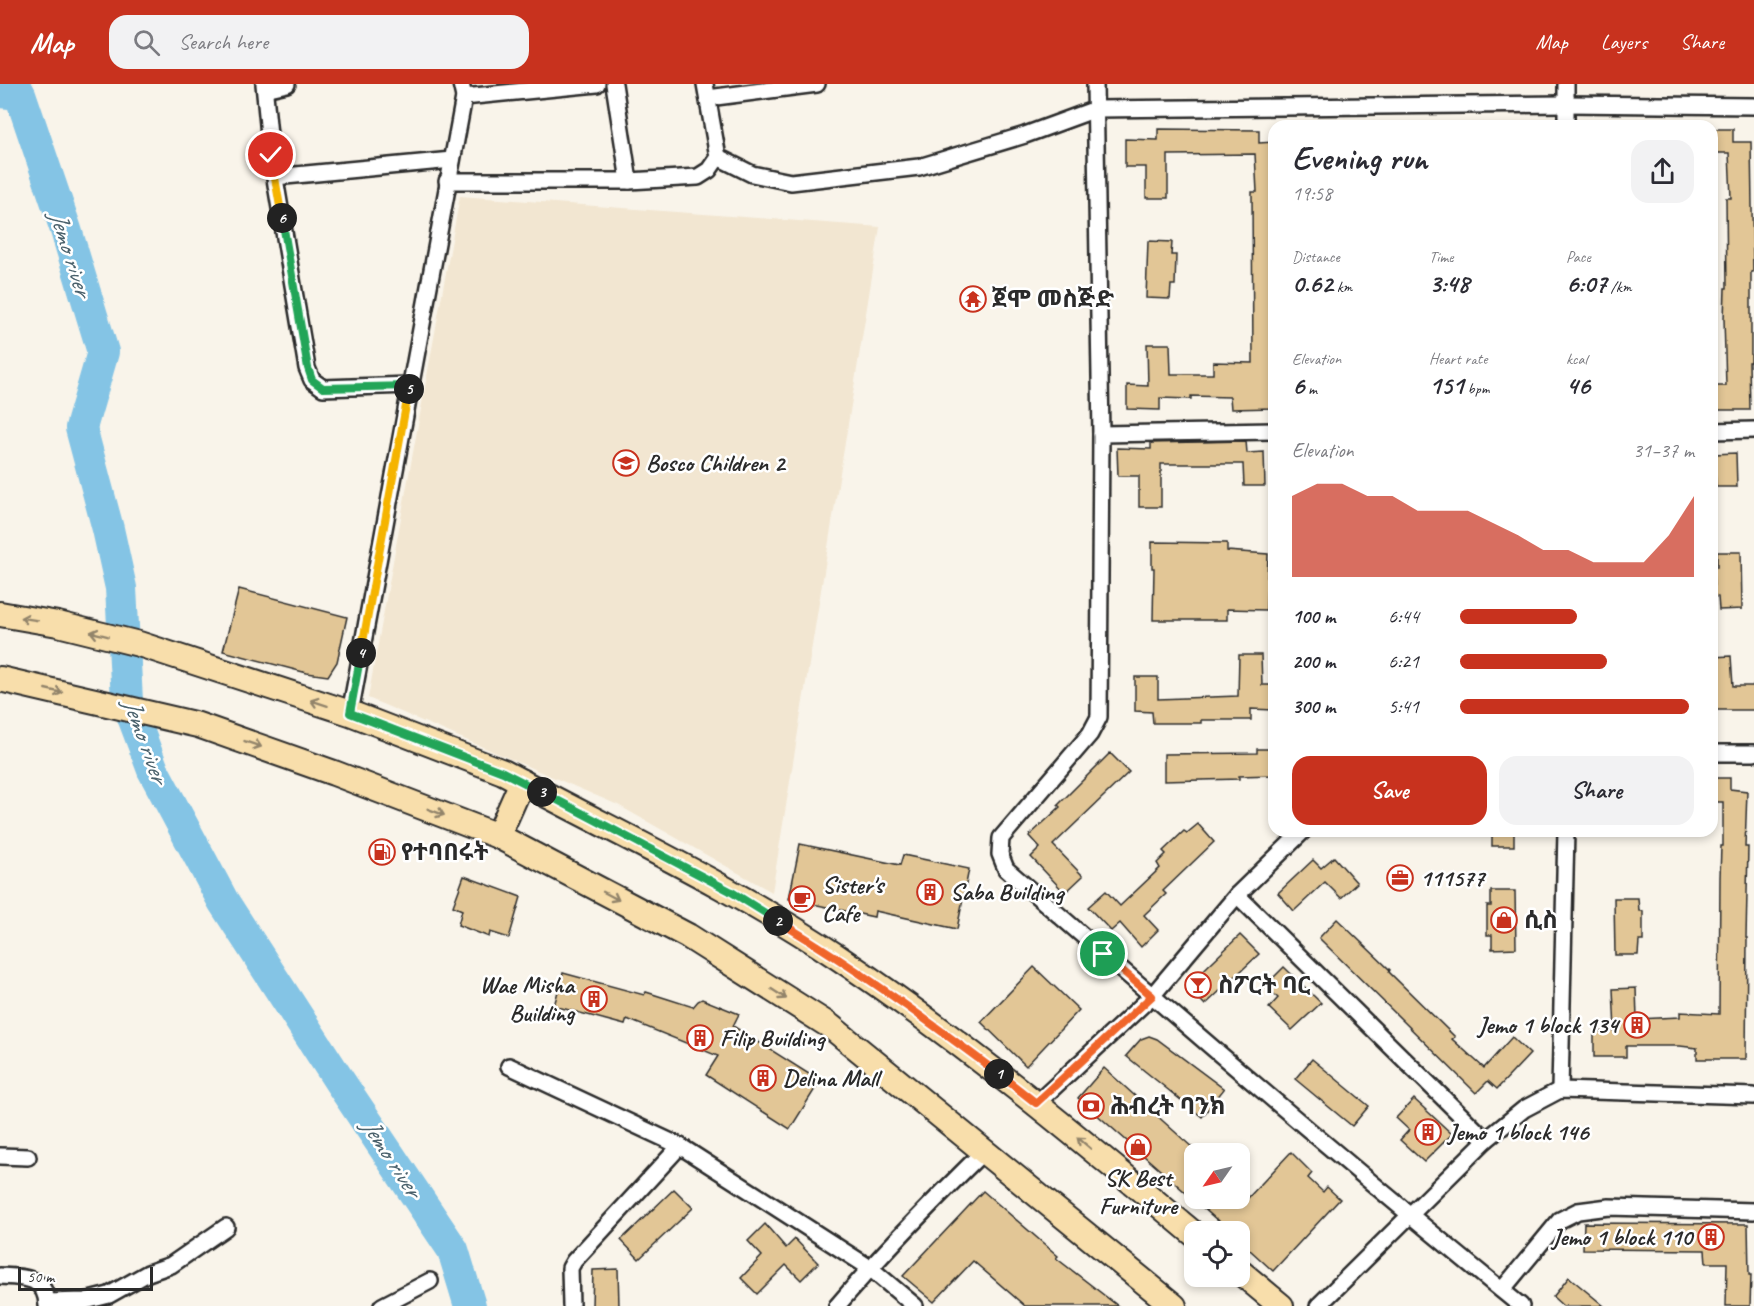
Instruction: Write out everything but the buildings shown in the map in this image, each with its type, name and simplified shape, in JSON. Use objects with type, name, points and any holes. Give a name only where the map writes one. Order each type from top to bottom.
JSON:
[{"type":"main road","points":[[0,614],[58,624],[139,644],[350,713],[503,772],[730,891],[835,955],[939,1028],[1036,1103],[1184,1226]]},
{"type":"main road","points":[[0,679],[198,725],[334,773],[498,836],[688,936],[820,1020],[1174,1306]]},
{"type":"main road","points":[[498,836],[522,782]]},
{"type":"main road","points":[[1250,1280],[1281,1306]]},
{"type":"street","points":[[287,84],[264,86],[265,103],[275,177],[312,380],[323,388],[410,386]]},
{"type":"street","points":[[350,713],[463,91],[597,84]]},
{"type":"street","points":[[614,84],[629,181]]},
{"type":"street","points":[[447,181],[629,181],[698,177],[709,170],[718,157],[706,91],[817,84]]},
{"type":"street","points":[[1095,84],[1101,434],[1099,717],[1090,734],[1001,838],[1000,855],[1006,869],[1152,996],[1411,1216],[1521,1306]]},
{"type":"street","points":[[1566,84],[1566,120]]},
{"type":"street","points":[[718,157],[752,174],[791,182],[919,167],[1025,135],[1096,109],[1566,104],[1754,106]]},
{"type":"street","points":[[275,177],[452,160]]},
{"type":"street","points":[[1718,431],[1754,430]]},
{"type":"street","points":[[1101,434],[1268,431]]},
{"type":"street","points":[[1718,753],[1754,753]]},
{"type":"street","points":[[1036,1103],[1152,996],[1237,895],[1297,837]]},
{"type":"street","points":[[1560,1090],[1566,837]]},
{"type":"street","points":[[1237,895],[1486,1140]]},
{"type":"street","points":[[509,1066],[680,1146],[870,1268],[915,1306]]},
{"type":"street","points":[[1318,1306],[1486,1140],[1524,1109],[1560,1090],[1754,1096]]},
{"type":"street","points":[[571,1306],[570,1268],[574,1261],[680,1146]]},
{"type":"street","points":[[837,1306],[922,1212],[984,1151]]},
{"type":"street","points":[[0,1156],[28,1157]]},
{"type":"street","points":[[1502,1290],[1560,1220],[1578,1211],[1609,1207],[1754,1211]]},
{"type":"street","points":[[0,1276],[25,1277],[40,1284],[47,1304],[85,1301],[109,1295],[148,1273],[171,1265],[226,1227]]},
{"type":"street","points":[[382,1306],[429,1281]]},
{"type":"shaded area","name":"Bosco Children 2","points":[[460,196],[880,227],[772,892],[618,805],[368,698]]},
{"type":"waterway","name":"Jemo river","points":[[0,92],[20,94],[66,230],[103,352],[81,428],[121,588],[127,701],[153,770],[223,901],[340,1082],[453,1250],[470,1306]]},
{"type":"place","name":"ጀሞ መስጅድ","points":[[973,299]]},
{"type":"place","name":"Bosco Children 2","points":[[626,463]]},
{"type":"place","name":"የተባበሩት","points":[[382,852]]},
{"type":"place","name":"111577","points":[[1400,878]]},
{"type":"place","name":"Saba Building","points":[[930,892]]},
{"type":"place","name":"Sister's Cafe","points":[[802,899]]},
{"type":"place","name":"ሲስ","points":[[1504,920]]},
{"type":"place","name":"ስፖርት ባር","points":[[1198,985]]},
{"type":"place","name":"Wae Misha Building","points":[[594,999]]},
{"type":"place","name":"Jemo 1 block 134","points":[[1637,1025]]},
{"type":"place","name":"Filip Building","points":[[700,1038]]},
{"type":"place","name":"Delina Mall","points":[[763,1078]]},
{"type":"place","name":"ሕብረት ባንክ","points":[[1091,1106]]},
{"type":"place","name":"Jemo 1 block 146","points":[[1428,1132]]},
{"type":"place","name":"SK Best Furniture","points":[[1138,1147]]},
{"type":"place","name":"Jemo 1 block 110","points":[[1711,1237]]},
{"type":"route","points":[[271,155],[312,380],[323,388],[410,386],[350,713],[503,772],[730,891],[835,955],[939,1028],[1036,1103],[1152,996],[1103,954]]}]
